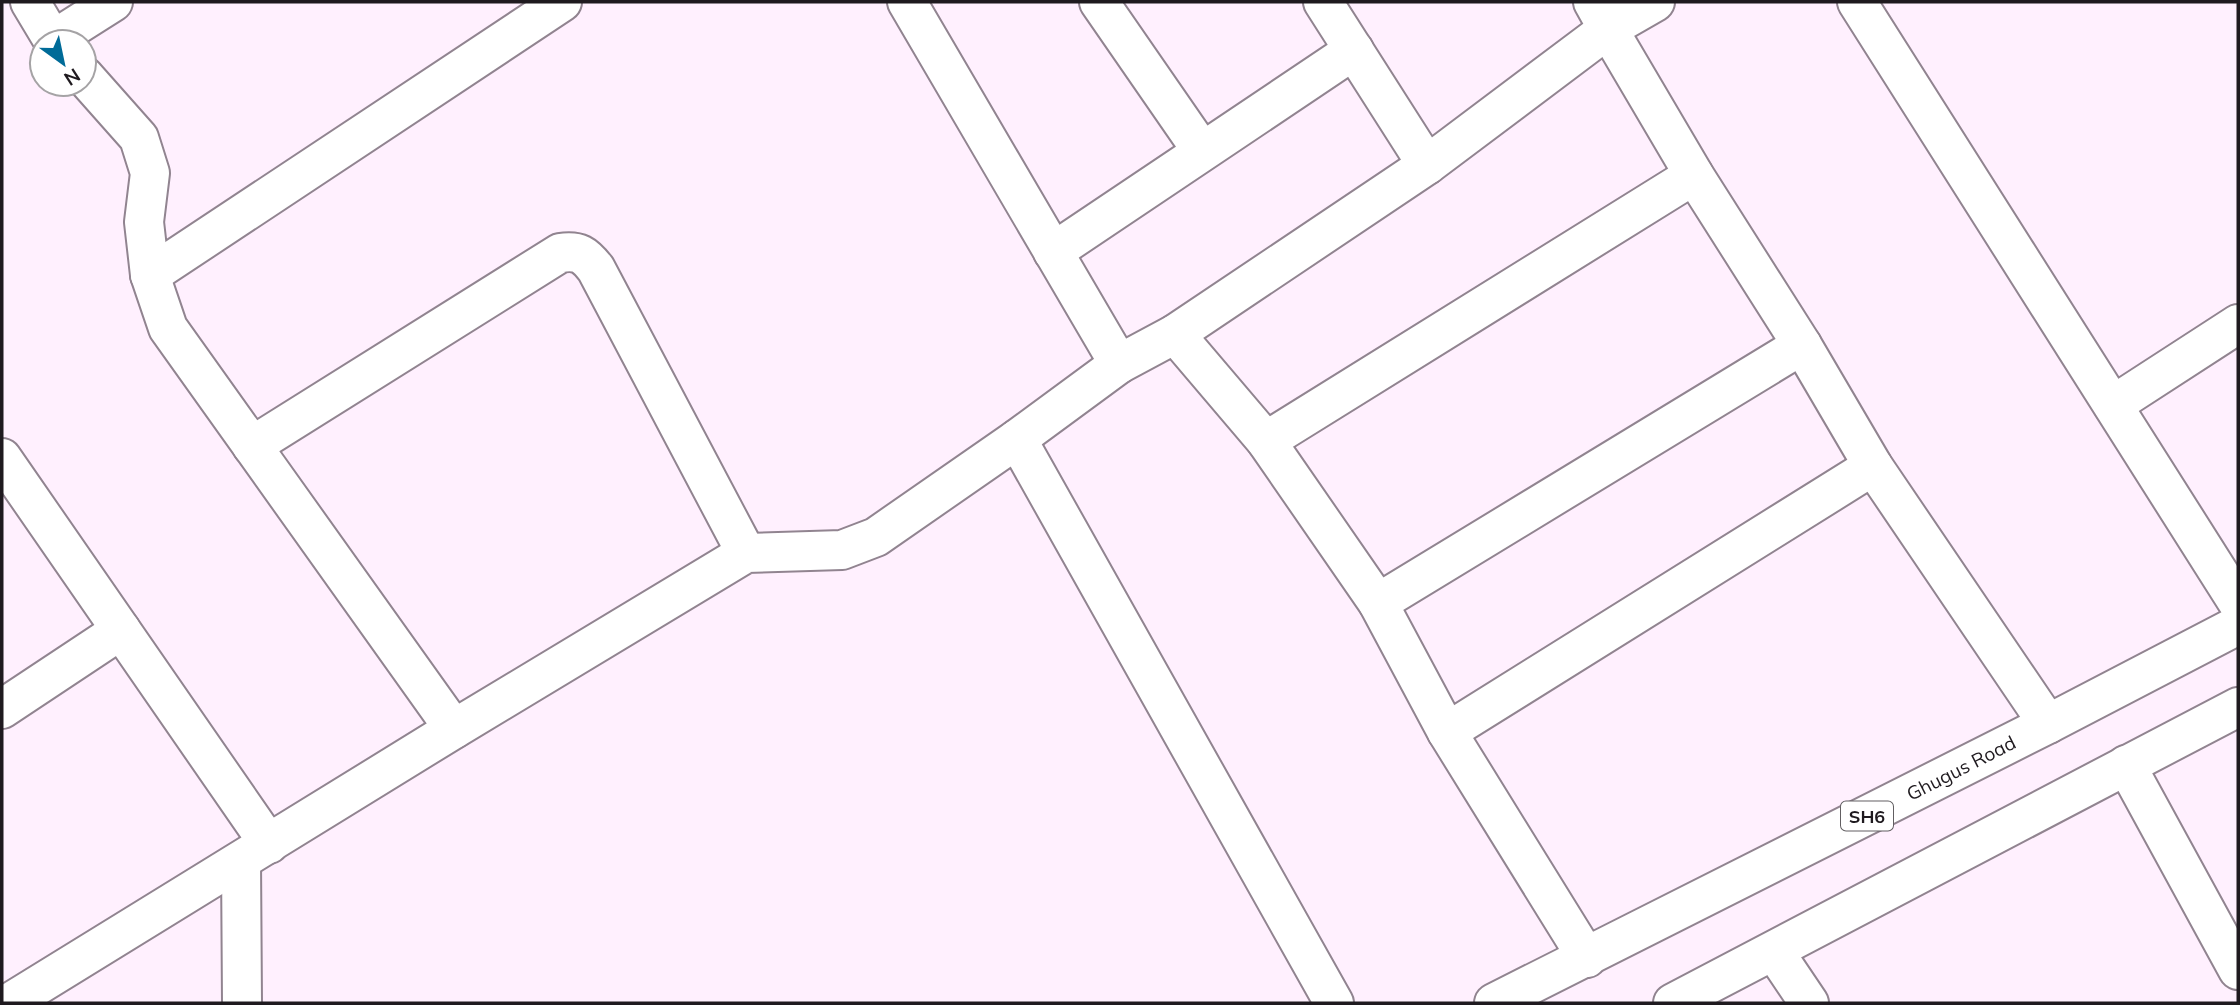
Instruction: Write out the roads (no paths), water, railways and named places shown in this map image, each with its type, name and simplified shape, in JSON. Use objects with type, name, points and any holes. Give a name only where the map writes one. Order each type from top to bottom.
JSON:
[{"type":"street","points":[[30,2],[46,28]]},
{"type":"street","points":[[74,28],[113,2]]},
{"type":"street","points":[[150,275],[562,2]]},
{"type":"street","points":[[907,2],[1119,364]]},
{"type":"street","points":[[1099,2],[1202,151]]},
{"type":"street","points":[[1323,2],[1427,165]]},
{"type":"street","points":[[9,1003],[746,553],[842,550],[876,537],[1119,364],[1175,334],[1427,165],[1601,15],[1655,2]]},
{"type":"street","points":[[1857,2],[2238,603]]},
{"type":"street","points":[[1601,15],[1695,175],[1802,345],[1873,466],[2048,724]]},
{"type":"street","points":[[1053,252],[1354,50]]},
{"type":"street","points":[[98,92],[139,138],[150,173],[144,222],[150,275],[169,328],[454,729]]},
{"type":"street","points":[[1266,441],[1695,175]]},
{"type":"street","points":[[252,446],[560,253],[573,251],[587,258],[596,269],[746,553]]},
{"type":"street","points":[[2113,405],[2238,324]]},
{"type":"street","points":[[1175,334],[1266,441],[1378,603],[1447,732],[1587,958]]},
{"type":"street","points":[[1378,603],[1802,345]]},
{"type":"street","points":[[1017,439],[1334,1003]]},
{"type":"street","points":[[2,458],[121,630],[255,853],[242,1003]]},
{"type":"street","points":[[1447,732],[1873,466]]},
{"type":"street","name":"Ghugus Road","points":[[1494,1003],[2048,724],[2238,625]]},
{"type":"street","points":[[2,709],[121,630]]},
{"type":"street","points":[[1673,1003],[2238,707]]},
{"type":"street","points":[[2126,765],[2238,970]]},
{"type":"street","points":[[1774,951],[1809,1003]]}]
